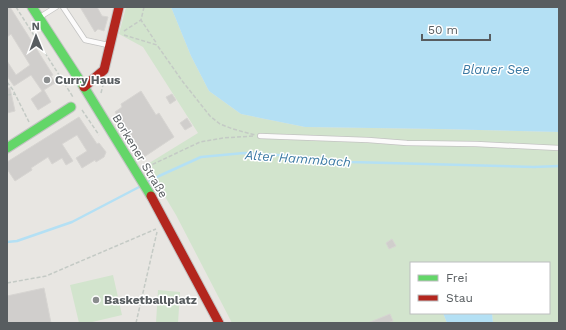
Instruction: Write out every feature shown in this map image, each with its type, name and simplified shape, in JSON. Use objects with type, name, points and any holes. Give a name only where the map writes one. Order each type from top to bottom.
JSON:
[{"type":"main road","name":"Borkener Straße","points":[[32,7],[140,170],[157,206],[220,323]]},
{"type":"main road","points":[[84,87],[104,70],[110,46],[116,34],[120,7]]},
{"type":"main road","points":[[7,148],[73,103]]},
{"type":"lane","points":[[39,18],[56,7]]},
{"type":"lane","points":[[62,7],[85,40],[110,46]]},
{"type":"lane","points":[[260,136],[559,148]]},
{"type":"path","points":[[16,7],[73,103]]},
{"type":"path","points":[[144,7],[141,20],[183,82],[210,116],[220,124],[260,136]]},
{"type":"path","points":[[116,34],[141,20]]},
{"type":"path","points":[[116,34],[157,45]]},
{"type":"path","points":[[7,82],[34,130]]},
{"type":"path","points":[[7,95],[15,94]]},
{"type":"path","points":[[140,170],[200,142],[223,138],[260,136]]},
{"type":"path","points":[[7,283],[46,276],[158,229],[136,323]]},
{"type":"green space","points":[[126,7],[171,7],[191,56],[209,91],[241,114],[305,127],[559,132],[559,323],[493,323],[492,314],[550,314],[550,262],[410,262],[410,314],[443,314],[447,323],[232,323],[176,215],[146,165],[198,133],[143,47],[119,34]]},
{"type":"green space","name":"Basketballplatz","points":[[113,275],[122,315],[88,323],[79,323],[70,285]]},
{"type":"green space","points":[[158,290],[180,292],[178,323],[156,323]]},
{"type":"water","name":"Blauer See","points":[[171,7],[559,7],[559,132],[305,127],[241,114],[209,91],[191,56]]},
{"type":"water","points":[[443,314],[492,314],[493,323],[447,323]]},
{"type":"building","points":[[7,7],[10,7],[53,75],[51,76],[55,83],[44,90],[51,102],[38,110],[31,99],[42,91],[31,75],[14,86],[7,76],[7,61],[16,75],[30,65],[11,34],[7,37]]},
{"type":"building","points":[[80,7],[97,7],[102,16],[108,17],[104,31],[98,29],[95,32]]},
{"type":"building","points":[[7,88],[10,88],[15,111],[7,113]]},
{"type":"building","points":[[141,91],[156,115],[159,113],[174,137],[144,157],[115,112],[122,107],[121,104]]},
{"type":"building","points":[[172,94],[176,100],[170,104],[166,97]]},
{"type":"building","points":[[79,117],[97,144],[99,143],[106,152],[104,157],[96,162],[95,160],[82,168],[76,158],[87,151],[77,135],[62,144],[73,161],[66,165],[62,158],[52,164],[48,157],[15,181],[7,169],[7,162]]},
{"type":"building","points":[[187,118],[192,126],[185,130],[180,123]]},
{"type":"building","points":[[392,239],[396,246],[389,249],[386,243]]},
{"type":"building","points":[[44,288],[51,323],[7,323],[7,296]]},
{"type":"building","points":[[390,314],[393,321],[387,323],[368,323]]},
{"type":"waterway","name":"Alter Hammbach","points":[[148,182],[201,157],[244,153],[351,162],[534,167],[559,166]]},
{"type":"waterway","name":"Alter Hammbach","points":[[7,242],[17,241],[72,222],[141,186]]},
{"type":"traffic: fast","points":[[32,7],[84,87],[151,196]]},
{"type":"traffic: fast","points":[[7,148],[71,107]]},
{"type":"traffic: jam","points":[[84,87],[104,70],[119,7]]},
{"type":"traffic: jam","points":[[151,196],[219,323]]},
{"type":"place","name":"Curry Haus","points":[[47,80]]},
{"type":"place","name":"Basketballplatz","points":[[96,300]]}]
